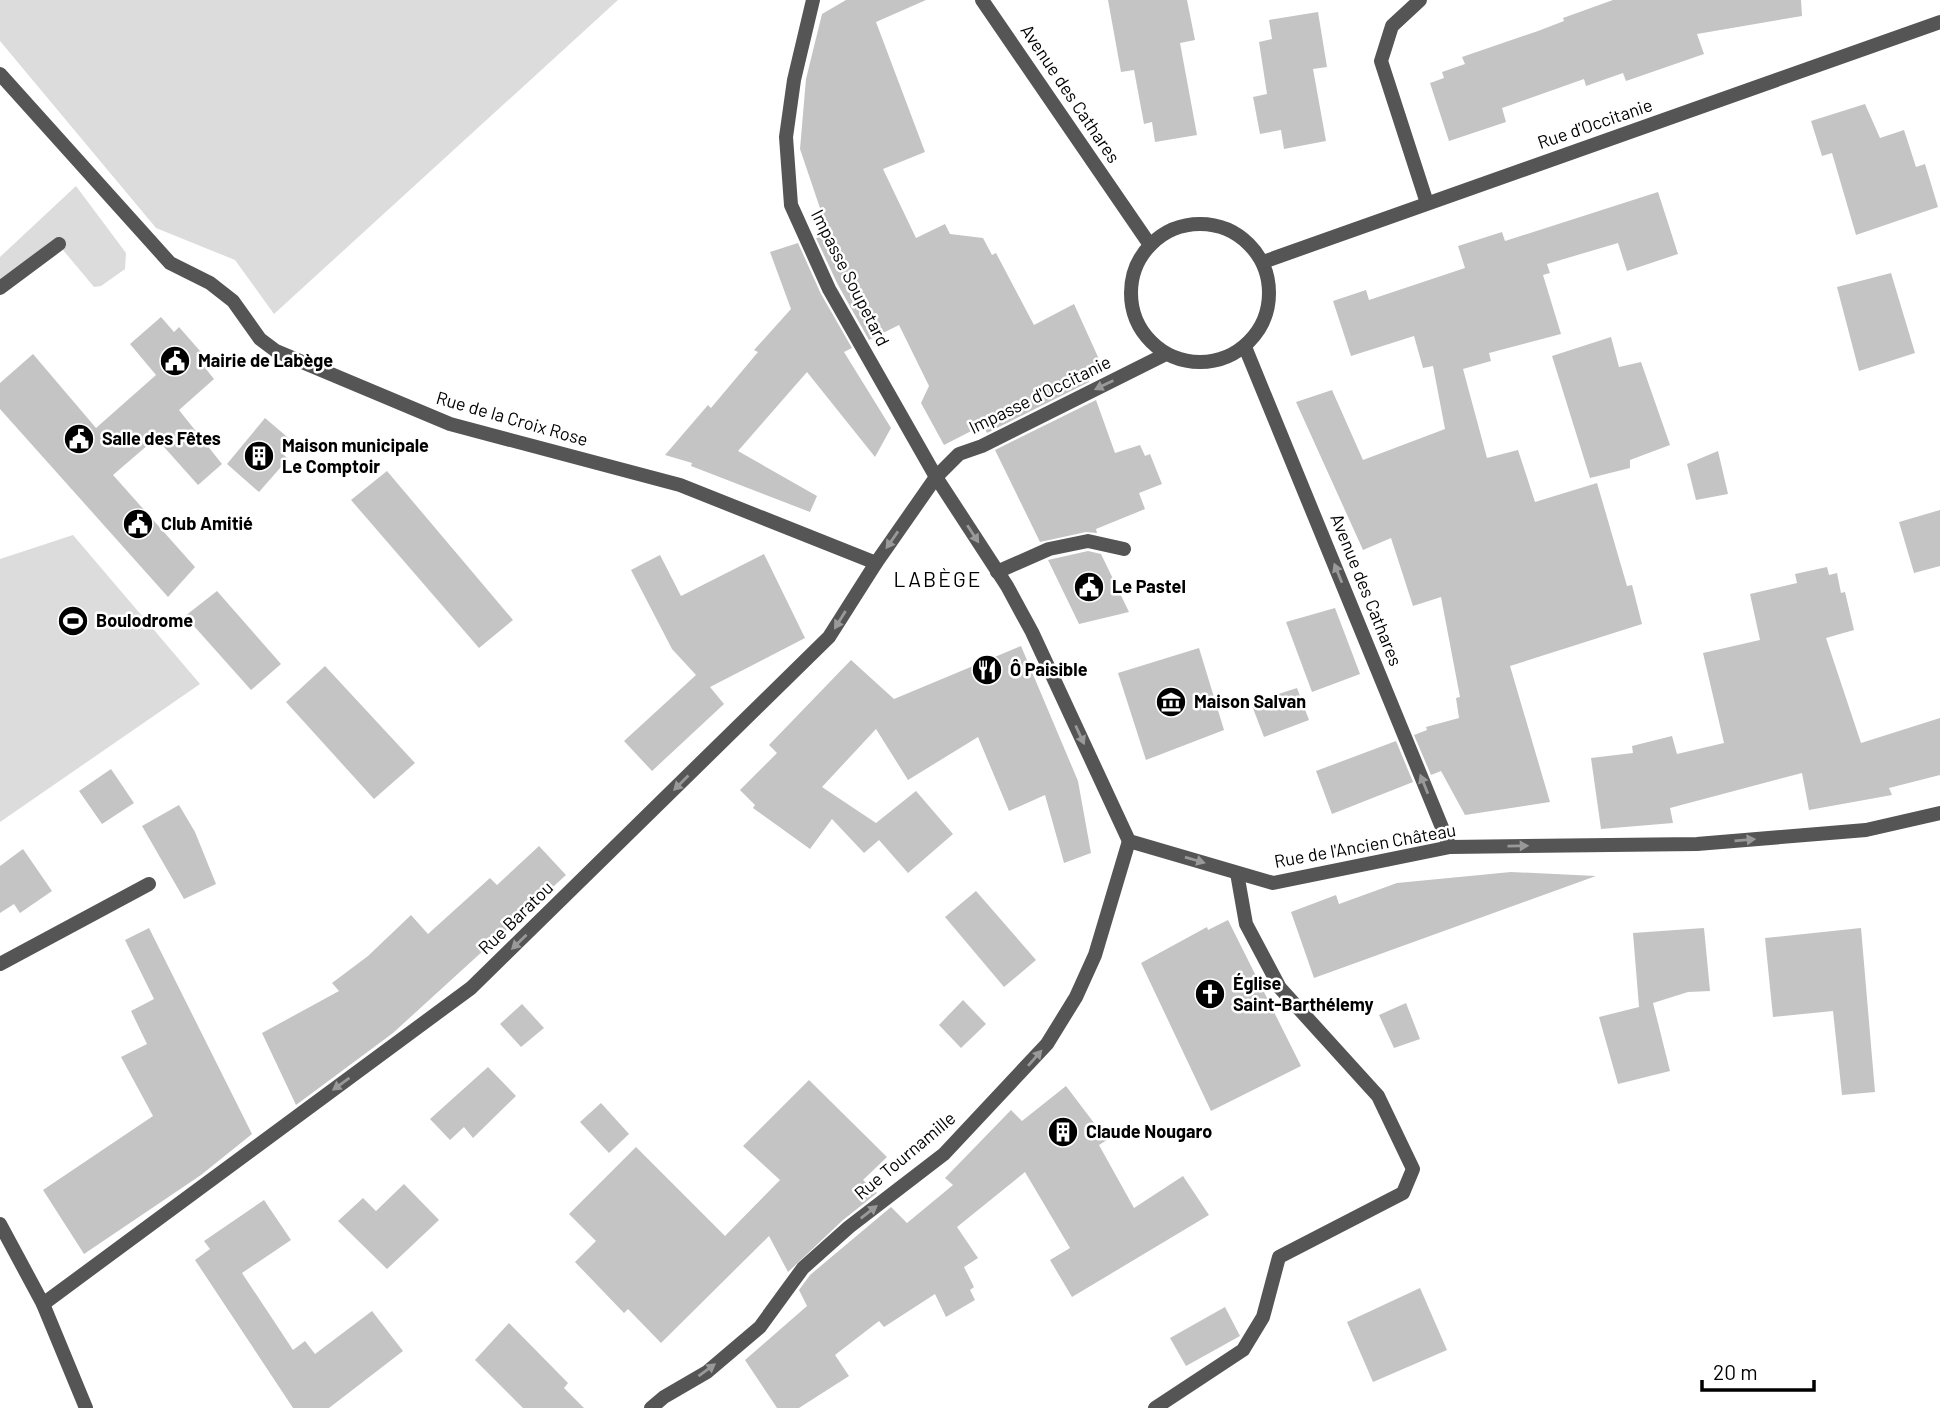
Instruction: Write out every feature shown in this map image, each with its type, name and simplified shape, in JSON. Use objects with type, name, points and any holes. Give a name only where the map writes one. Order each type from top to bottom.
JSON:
[{"type":"street","name":"Impasse Soupetard","points":[[813,0],[794,80],[786,137],[791,205],[829,289],[936,477]]},
{"type":"street","name":"Avenue des Cathares","points":[[982,0],[1150,245]]},
{"type":"street","points":[[1420,0],[1392,26],[1381,61],[1427,203]]},
{"type":"street","name":"Rue d'Occitanie","points":[[1263,262],[1940,22]]},
{"type":"street","name":"Rue de la Croix Rose","points":[[0,74],[170,263],[210,283],[233,301],[260,339],[276,351],[450,424],[680,485],[876,562]]},
{"type":"street","points":[[1183,226],[1221,226],[1252,246],[1263,262],[1269,284],[1269,307],[1260,329],[1245,347],[1227,358],[1207,363],[1185,362],[1166,354],[1149,341],[1137,324],[1131,303],[1134,272],[1150,245],[1165,233],[1183,226]]},
{"type":"street","points":[[0,288],[59,244]]},
{"type":"street","name":"Avenue des Cathares","points":[[1245,347],[1450,847]]},
{"type":"street","name":"Impasse d'Occitanie","points":[[936,477],[959,454],[982,446],[1166,354]]},
{"type":"street","name":"Rue Baratou","points":[[43,1304],[471,988],[830,637],[876,562],[936,477]]},
{"type":"street","points":[[936,477],[998,572],[1032,632],[1129,841]]},
{"type":"street","points":[[998,572],[1049,549],[1088,541],[1124,549]]},
{"type":"street","name":"Rue de l'Ancien Château","points":[[1129,841],[1273,883],[1450,847],[1697,844],[1866,830],[1940,813]]},
{"type":"street","name":"Rue Tournamille","points":[[651,1408],[707,1372],[760,1327],[803,1268],[849,1227],[944,1154],[1046,1044],[1076,996],[1095,955],[1129,841]]},
{"type":"street","points":[[1155,1408],[1243,1350],[1263,1317],[1279,1257],[1403,1193],[1413,1169],[1378,1096],[1280,988],[1246,924],[1237,873]]},
{"type":"street","points":[[0,964],[149,884]]},
{"type":"street","points":[[0,1224],[43,1304],[86,1408]]},
{"type":"shaded area","points":[[0,0],[618,0],[274,314],[235,260],[156,228],[0,41]]},
{"type":"shaded area","points":[[76,186],[126,253],[125,269],[101,286],[94,287],[58,244],[0,288],[0,257]]},
{"type":"shaded area","name":"Boulodrome","points":[[73,535],[200,684],[0,822],[0,559]]},
{"type":"building","points":[[846,0],[926,0],[876,22],[925,152],[883,169],[916,238],[945,224],[950,234],[983,238],[992,255],[996,253],[1034,325],[1074,304],[1103,368],[1087,375],[1089,382],[987,433],[983,425],[944,445],[921,403],[929,386],[899,325],[869,340],[838,285],[816,238],[822,236],[815,220],[823,217],[800,149],[806,79],[822,14]]},
{"type":"building","points":[[1108,0],[1187,0],[1195,40],[1180,43],[1197,135],[1155,142],[1152,122],[1144,124],[1134,70],[1121,72]]},
{"type":"building","points":[[1613,0],[1801,0],[1802,16],[1697,34],[1704,54],[1626,81],[1623,73],[1586,86],[1584,79],[1502,108],[1506,122],[1449,141],[1430,83],[1444,78],[1442,72],[1465,64],[1462,57],[1538,31],[1564,21],[1563,18]]},
{"type":"building","points":[[1318,12],[1327,67],[1313,69],[1326,141],[1284,149],[1281,130],[1260,134],[1253,97],[1267,94],[1259,42],[1272,39],[1269,20]]},
{"type":"building","points":[[1865,104],[1880,138],[1904,130],[1916,167],[1925,164],[1938,207],[1856,235],[1832,153],[1822,156],[1811,121]]},
{"type":"building","points":[[1658,192],[1678,254],[1627,271],[1618,243],[1547,264],[1550,273],[1543,275],[1561,334],[1489,353],[1491,361],[1463,369],[1487,458],[1518,450],[1535,502],[1597,483],[1627,586],[1632,585],[1642,624],[1510,666],[1550,802],[1465,815],[1441,771],[1431,775],[1414,735],[1427,730],[1426,727],[1459,718],[1456,698],[1460,697],[1441,597],[1413,606],[1391,538],[1363,550],[1296,402],[1332,390],[1363,460],[1445,429],[1433,366],[1423,368],[1414,336],[1351,356],[1333,301],[1366,290],[1369,300],[1465,268],[1458,246],[1502,232],[1505,241]]},
{"type":"building","points":[[798,243],[821,294],[852,348],[844,352],[891,428],[875,457],[807,372],[738,451],[817,496],[810,512],[691,466],[692,463],[665,455],[708,405],[711,408],[758,352],[754,350],[791,309],[770,252]]},
{"type":"building","points":[[1891,273],[1915,353],[1859,371],[1837,287]]},
{"type":"building","points":[[161,317],[174,332],[179,327],[207,359],[202,364],[214,379],[179,410],[222,464],[198,485],[156,438],[113,475],[195,567],[168,597],[0,409],[0,383],[33,354],[96,428],[156,375],[130,344]]},
{"type":"building","points":[[1611,337],[1619,367],[1641,362],[1670,445],[1630,460],[1630,468],[1590,478],[1552,356]]},
{"type":"building","points":[[1096,400],[1115,453],[1140,445],[1145,456],[1150,454],[1162,484],[1139,493],[1145,509],[1096,529],[1097,533],[1086,532],[1040,542],[995,450]]},
{"type":"building","name":"Maison municipale Le Comptoir","points":[[265,418],[292,441],[282,453],[288,459],[259,492],[227,464]]},
{"type":"building","points":[[1718,451],[1728,494],[1696,500],[1687,464]]},
{"type":"building","points":[[387,471],[513,620],[479,648],[351,500]]},
{"type":"building","points":[[1940,510],[1940,566],[1914,573],[1899,522]]},
{"type":"building","name":"Le Pastel","points":[[1088,551],[1101,554],[1129,612],[1079,624],[1048,560]]},
{"type":"building","points":[[764,554],[805,638],[710,687],[724,704],[652,771],[624,741],[696,675],[672,649],[631,570],[660,555],[681,596]]},
{"type":"building","points":[[1827,567],[1829,575],[1837,573],[1841,593],[1845,592],[1854,630],[1826,638],[1861,743],[1940,718],[1940,775],[1889,788],[1892,795],[1809,810],[1802,773],[1670,808],[1673,823],[1601,829],[1591,758],[1633,753],[1632,746],[1672,736],[1677,754],[1724,743],[1703,653],[1760,640],[1750,594],[1797,583],[1795,574]]},
{"type":"building","points":[[217,591],[281,664],[251,690],[185,616]]},
{"type":"building","points":[[1335,608],[1360,674],[1312,692],[1286,622]]},
{"type":"building","points":[[1021,646],[1078,781],[1091,853],[1064,863],[1045,795],[1009,811],[978,737],[908,780],[876,729],[822,787],[876,823],[916,791],[953,834],[908,873],[879,840],[864,853],[832,819],[810,849],[753,808],[755,805],[740,790],[777,753],[769,745],[851,660],[894,699]]},
{"type":"building","name":"Maison Salvan","points":[[1199,648],[1224,730],[1146,760],[1118,673]]},
{"type":"building","points":[[325,666],[415,763],[374,799],[286,702]]},
{"type":"building","points":[[1297,688],[1309,720],[1264,737],[1251,703]]},
{"type":"building","points":[[1396,741],[1413,782],[1332,814],[1316,771]]},
{"type":"building","points":[[111,769],[134,803],[102,824],[79,791]]},
{"type":"building","points":[[179,805],[195,832],[216,884],[184,899],[142,826]]},
{"type":"building","points":[[539,846],[566,875],[393,1033],[296,1105],[262,1033],[339,991],[332,983],[368,956],[411,915],[428,934],[490,878],[497,885]]},
{"type":"building","points":[[23,849],[52,891],[20,913],[14,904],[0,913],[0,866]]},
{"type":"building","points":[[1511,872],[1596,876],[1314,978],[1291,912],[1336,895],[1339,904],[1397,883]]},
{"type":"building","points":[[976,891],[1036,960],[1004,987],[945,917]]},
{"type":"building","name":"Église Saint-Barthélemy","points":[[1228,920],[1301,1066],[1211,1111],[1141,963],[1207,927],[1208,930]]},
{"type":"building","points":[[149,928],[252,1134],[201,1175],[84,1254],[43,1190],[153,1116],[121,1057],[147,1044],[131,1011],[154,999],[125,940]]},
{"type":"building","points":[[1704,928],[1710,991],[1688,992],[1653,1003],[1670,1071],[1618,1084],[1599,1017],[1639,1007],[1633,933]]},
{"type":"building","points":[[1861,928],[1875,1092],[1842,1095],[1833,1011],[1773,1017],[1765,938]]},
{"type":"building","points":[[963,1000],[986,1024],[961,1048],[939,1025]]},
{"type":"building","points":[[1406,1003],[1420,1039],[1394,1048],[1379,1015]]},
{"type":"building","points":[[522,1004],[544,1028],[521,1047],[500,1024]]},
{"type":"building","points":[[488,1067],[516,1096],[473,1138],[464,1127],[450,1140],[430,1119]]},
{"type":"building","points":[[809,1080],[887,1157],[863,1180],[877,1193],[843,1220],[788,1272],[769,1236],[661,1343],[628,1309],[624,1313],[575,1262],[596,1241],[569,1214],[636,1147],[725,1236],[780,1180],[743,1146]]},
{"type":"building","points":[[1066,1086],[1107,1140],[1099,1145],[1134,1208],[1183,1176],[1209,1215],[1072,1297],[1050,1260],[1070,1248],[1025,1172],[957,1227],[978,1258],[964,1267],[974,1287],[970,1290],[975,1300],[946,1317],[935,1294],[884,1327],[879,1321],[835,1355],[849,1376],[799,1408],[777,1408],[745,1360],[807,1306],[799,1290],[810,1275],[891,1207],[907,1223],[953,1185],[945,1178],[1011,1110],[1022,1121]]},
{"type":"building","points":[[601,1103],[629,1134],[609,1153],[580,1122]]},
{"type":"building","points":[[404,1184],[439,1220],[387,1269],[338,1221],[363,1198],[376,1211]]},
{"type":"building","points":[[264,1200],[291,1240],[242,1273],[293,1350],[305,1341],[315,1354],[372,1311],[403,1351],[329,1408],[293,1408],[195,1260],[210,1249],[204,1241]]},
{"type":"building","points":[[1420,1288],[1447,1350],[1373,1382],[1347,1322]]},
{"type":"building","points":[[1225,1307],[1240,1336],[1186,1366],[1170,1338]]},
{"type":"building","points":[[509,1323],[568,1383],[564,1388],[584,1408],[523,1408],[475,1360]]},
{"type":"place","name":"Mairie de Labège","points":[[175,361]]},
{"type":"place","name":"Salle des Fêtes","points":[[79,439]]},
{"type":"place","name":"Maison municipale Le Comptoir","points":[[259,456]]},
{"type":"place","name":"Club Amitié","points":[[138,524]]},
{"type":"place","name":"Le Pastel","points":[[1089,587]]},
{"type":"place","name":"Boulodrome","points":[[73,621]]},
{"type":"place","name":"Ô Paisible","points":[[987,670]]},
{"type":"place","name":"Maison Salvan","points":[[1171,702]]},
{"type":"place","name":"Église Saint-Barthélemy","points":[[1210,994]]},
{"type":"place","name":"Claude Nougaro","points":[[1063,1132]]},
{"type":"district","name":"LABÈGE","points":[[938,580]]}]
